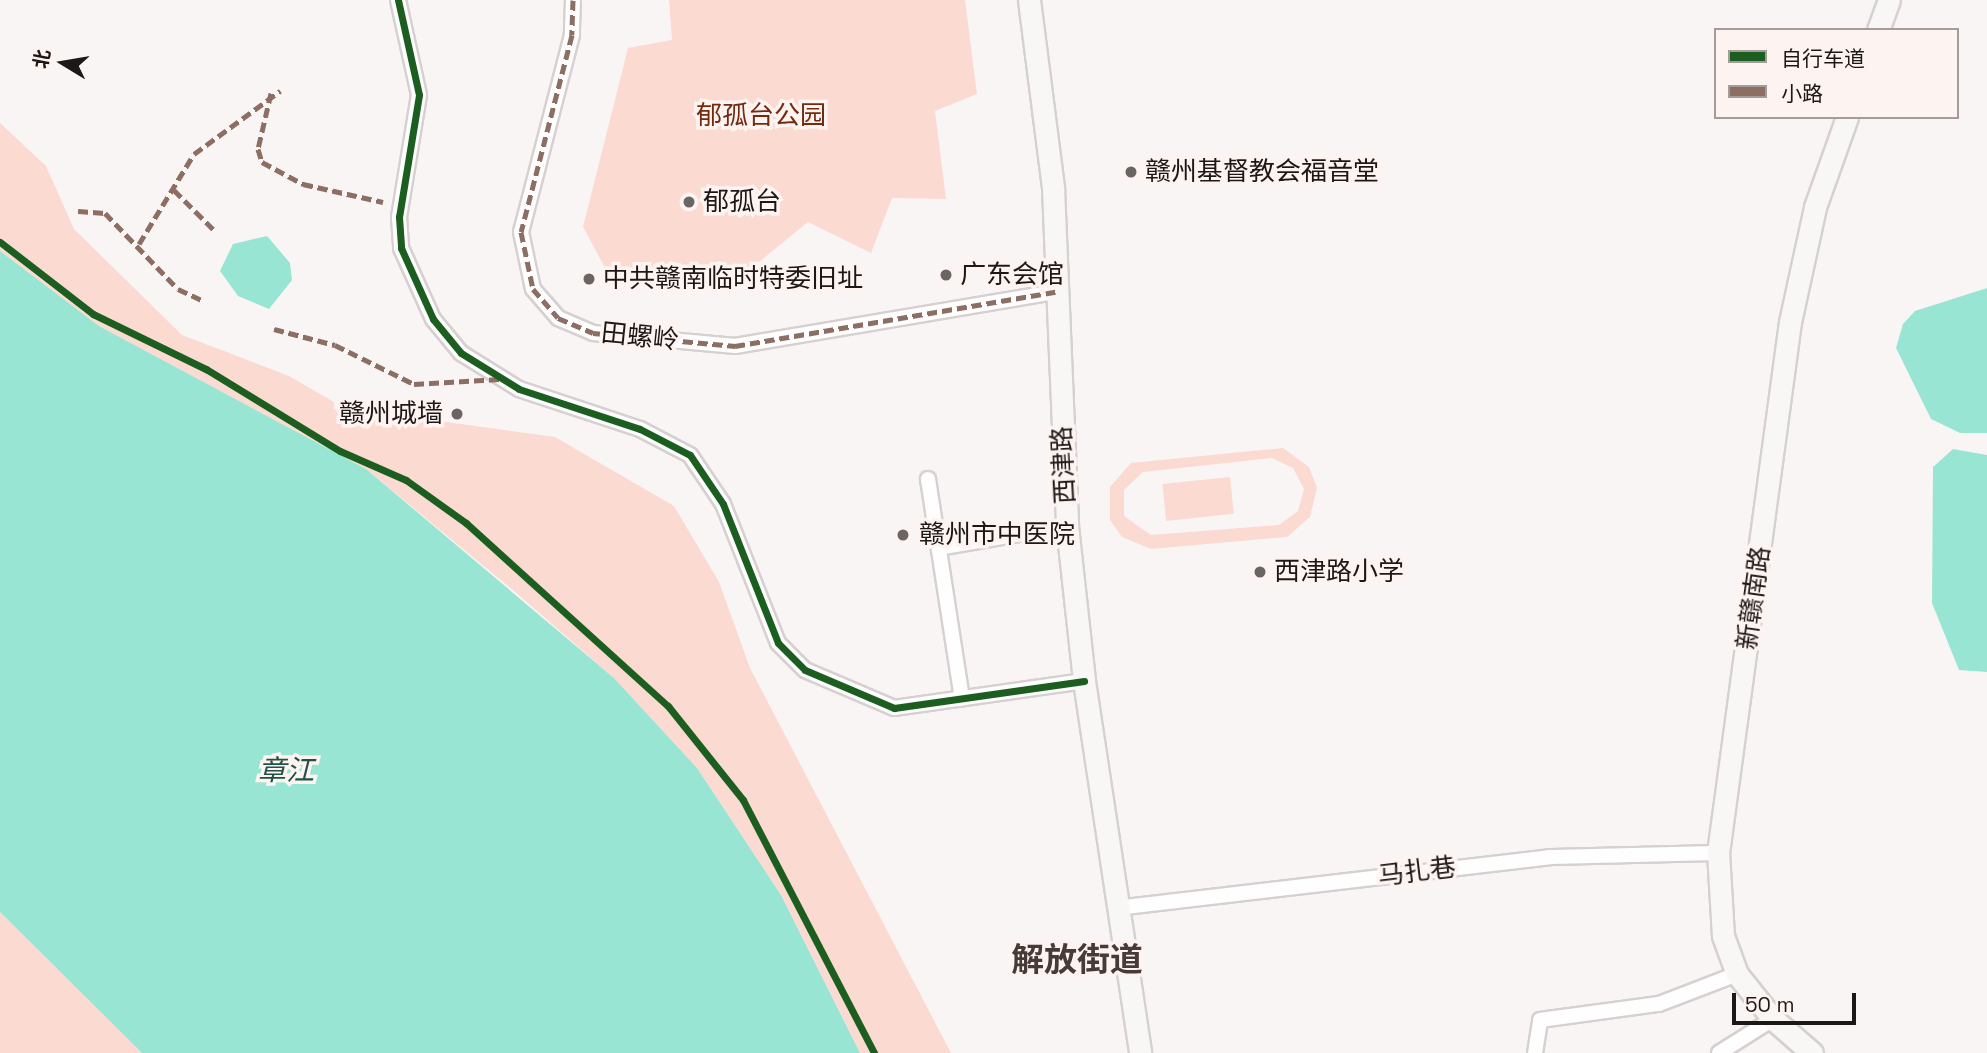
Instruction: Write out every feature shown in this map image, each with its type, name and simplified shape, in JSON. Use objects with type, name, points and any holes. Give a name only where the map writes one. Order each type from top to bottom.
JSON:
[{"type":"main road","name":"西津路","points":[[1029,0],[1046,103],[1067,526],[1084,681],[1140,1053]]},
{"type":"main road","points":[[1879,28],[1889,0]]},
{"type":"main road","name":"新赣南路","points":[[1812,1053],[1773,1019],[1737,974],[1723,936],[1718,853],[1790,322],[1815,207],[1846,119]]},
{"type":"street","points":[[398,0],[419,95],[399,217],[401,248],[445,336],[519,389],[650,433],[690,455],[723,504],[778,643],[793,663],[894,708],[1084,681]]},
{"type":"street","name":"田螺岭","points":[[573,0],[572,35],[521,232],[533,289],[558,317],[593,333],[735,346],[1055,292]]},
{"type":"street","points":[[928,479],[962,698]]},
{"type":"street","points":[[939,548],[1067,526]]},
{"type":"street","name":"马扎巷","points":[[1117,908],[1549,857],[1718,853]]},
{"type":"street","points":[[1535,1053],[1540,1020],[1659,1004],[1737,974]]},
{"type":"street","points":[[1719,1053],[1773,1019]]},
{"type":"green space","name":"郁孤台公园","points":[[669,0],[965,0],[977,94],[935,111],[946,199],[892,198],[871,253],[808,222],[748,271],[710,289],[609,275],[583,227],[628,48],[672,40]]},
{"type":"green space","points":[[0,123],[46,166],[74,229],[182,335],[289,376],[334,402],[334,409],[380,420],[382,413],[555,437],[674,506],[719,582],[750,668],[951,1053],[860,1053],[781,895],[697,768],[614,678],[514,591],[366,469],[99,326],[0,251]]},
{"type":"green space","points":[[1283,448],[1309,467],[1317,488],[1310,517],[1287,537],[1151,549],[1122,537],[1110,520],[1110,487],[1131,463]],"holes":[[[1272,458],[1293,468],[1304,489],[1298,511],[1279,525],[1151,535],[1124,516],[1124,490],[1143,472]]]},
{"type":"green space","points":[[1230,477],[1234,514],[1166,521],[1162,484]]},
{"type":"green space","points":[[0,912],[142,1053],[0,1053]]},
{"type":"water","points":[[267,236],[290,263],[292,280],[269,309],[238,296],[220,271],[233,244]]},
{"type":"water","name":"章江","points":[[0,251],[99,326],[366,469],[614,678],[697,768],[781,895],[860,1053],[142,1053],[0,912]]},
{"type":"water","points":[[1987,288],[1987,433],[1960,433],[1931,419],[1896,348],[1903,324],[1915,311]]},
{"type":"water","points":[[1953,449],[1987,455],[1987,672],[1959,670],[1932,603],[1933,467]]},
{"type":"marked path","points":[[573,0],[572,35],[521,232],[533,289],[558,318],[593,333],[735,346],[1055,292]]},
{"type":"marked path","points":[[139,244],[194,154],[280,91]]},
{"type":"marked path","points":[[271,93],[258,149],[262,162],[303,184],[383,202]]},
{"type":"marked path","points":[[174,190],[215,231]]},
{"type":"marked path","points":[[78,211],[105,213],[178,289],[204,301]]},
{"type":"marked path","points":[[274,329],[335,345],[414,384],[500,379]]},
{"type":"cycle path","points":[[398,0],[419,95],[399,217],[401,248],[433,319],[461,353],[519,389],[640,429],[690,455],[723,504],[778,643],[805,670],[894,708],[1084,681]]},
{"type":"cycle path","points":[[0,242],[93,314],[206,369],[340,451],[406,480],[466,523],[668,706],[743,800],[874,1053]]},
{"type":"place","name":"赣州基督教会福音堂","points":[[1131,172]]},
{"type":"place","name":"郁孤台","points":[[689,202]]},
{"type":"place","name":"广东会馆","points":[[946,275]]},
{"type":"place","name":"中共赣南临时特委旧址","points":[[589,279]]},
{"type":"place","name":"赣州城墙","points":[[457,414]]},
{"type":"place","name":"赣州市中医院","points":[[903,535]]},
{"type":"place","name":"西津路小学","points":[[1260,572]]},
{"type":"district","name":"解放街道","points":[[1077,961]]}]
